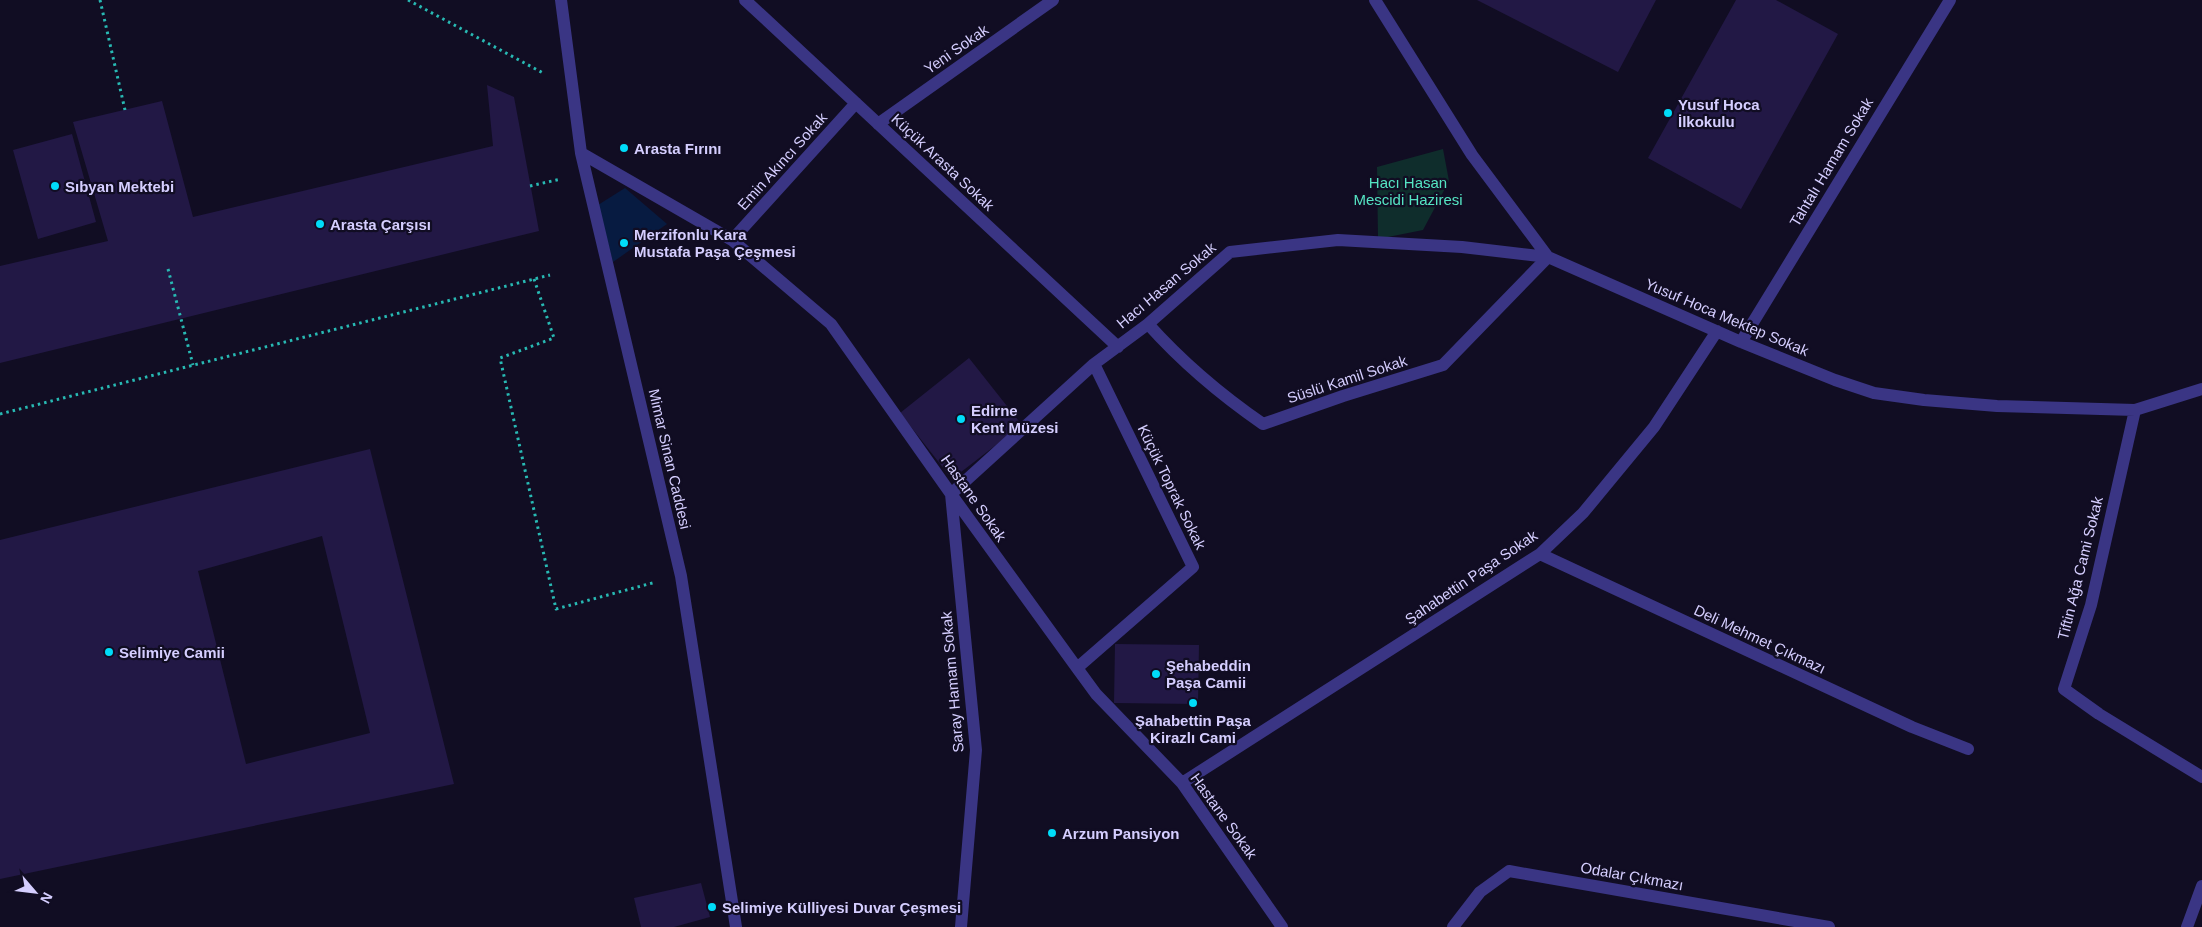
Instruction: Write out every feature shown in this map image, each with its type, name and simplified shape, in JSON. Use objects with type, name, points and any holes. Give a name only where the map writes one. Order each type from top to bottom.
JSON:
[{"type":"street","name":"Mimar Sinan Caddesi","points":[[561,0],[581,153],[681,576],[735,926]]},
{"type":"street","name":"Küçük Arasta Sokak","points":[[745,0],[1118,347]]},
{"type":"street","name":"Yeni Sokak","points":[[878,124],[1053,0]]},
{"type":"street","name":"Yusuf Hoca Mektep Sokak","points":[[1375,0],[1472,155],[1548,257],[1741,342],[1835,380],[1874,393],[1924,400],[1997,406],[2135,410],[2202,388]]},
{"type":"street","name":"Tahtalı Hamam Sokak","points":[[1741,342],[1950,0]]},
{"type":"street","name":"Emin Akıncı Sokak","points":[[732,240],[856,103]]},
{"type":"street","name":"Hastane Sokak","points":[[581,153],[732,240],[831,324],[1096,694],[1182,783],[1282,927]]},
{"type":"street","name":"Hacı Hasan Sokak","points":[[951,494],[1094,364],[1148,324],[1230,252],[1338,240],[1462,247],[1548,257]]},
{"type":"street","name":"Süslü Kamil Sokak","points":[[1148,324],[1168,346],[1224,397],[1263,424],[1443,365],[1548,257]]},
{"type":"street","name":"Şahabettin Paşa Sokak","points":[[1182,783],[1540,554],[1583,513],[1654,427],[1717,331]]},
{"type":"street","name":"Küçük Toprak Sokak","points":[[1077,668],[1193,567],[1094,364]]},
{"type":"street","name":"Tiftin Ağa Cami Sokak","points":[[2135,410],[2091,605],[2064,689],[2099,714],[2202,777]]},
{"type":"street","name":"Saray Hamam Sokak","points":[[951,494],[976,750],[961,927]]},
{"type":"street","name":"Deli Mehmet Çıkmazı","points":[[1540,554],[1912,727],[1968,749]]},
{"type":"street","name":"Odalar Çıkmazı","points":[[1453,927],[1480,892],[1509,871],[1829,927]]},
{"type":"street","points":[[2187,927],[2202,886]]},
{"type":"path","points":[[100,0],[125,110]]},
{"type":"path","points":[[408,0],[572,88]]},
{"type":"path","points":[[168,269],[193,365]]},
{"type":"path","points":[[0,414],[550,275]]},
{"type":"path","points":[[534,278],[554,338],[500,358],[556,609],[681,576]]},
{"type":"green space","name":"Hacı Hasan Mescidi Haziresi","points":[[1443,149],[1449,181],[1423,230],[1378,239],[1377,167]]},
{"type":"water","name":"Merzifonlu Kara Mustafa Paşa Çeşmesi","points":[[625,188],[667,224],[613,262],[598,205]]},
{"type":"building","points":[[1477,0],[1656,0],[1618,72]]},
{"type":"building","points":[[1736,0],[1776,0],[1838,34],[1741,209],[1648,158]]},
{"type":"building","name":"Arasta Çarşısı","points":[[487,85],[514,97],[539,231],[0,363],[0,266],[108,241],[73,122],[162,101],[193,217],[493,146]]},
{"type":"building","name":"Sıbyan Mektebi","points":[[72,134],[96,222],[38,239],[13,150]]},
{"type":"building","name":"Edirne Kent Müzesi","points":[[969,358],[1022,425],[952,479],[900,413]]},
{"type":"building","name":"Selimiye Camii","points":[[370,449],[454,784],[0,879],[0,540]],"holes":[[[322,536],[370,733],[246,764],[198,571]]]},
{"type":"building","name":"Şehabeddin Paşa Camii","points":[[1115,644],[1199,645],[1198,704],[1114,703]]},
{"type":"building","points":[[701,883],[710,917],[674,927],[641,927],[634,898]]},
{"type":"place","name":"Yusuf Hoca İlkokulu","points":[[1668,113]]},
{"type":"place","name":"Arasta Fırını","points":[[624,148]]},
{"type":"place","name":"Sıbyan Mektebi","points":[[55,186]]},
{"type":"place","name":"Arasta Çarşısı","points":[[320,224]]},
{"type":"place","name":"Merzifonlu Kara Mustafa Paşa Çeşmesi","points":[[624,243]]},
{"type":"place","name":"Edirne Kent Müzesi","points":[[961,419]]},
{"type":"place","name":"Selimiye Camii","points":[[109,652]]},
{"type":"place","name":"Şehabeddin Paşa Camii","points":[[1156,674]]},
{"type":"place","name":"Şahabettin Paşa Kirazlı Cami","points":[[1193,703]]},
{"type":"place","name":"Arzum Pansiyon","points":[[1052,833]]},
{"type":"place","name":"Selimiye Külliyesi Duvar Çeşmesi","points":[[712,907]]}]
